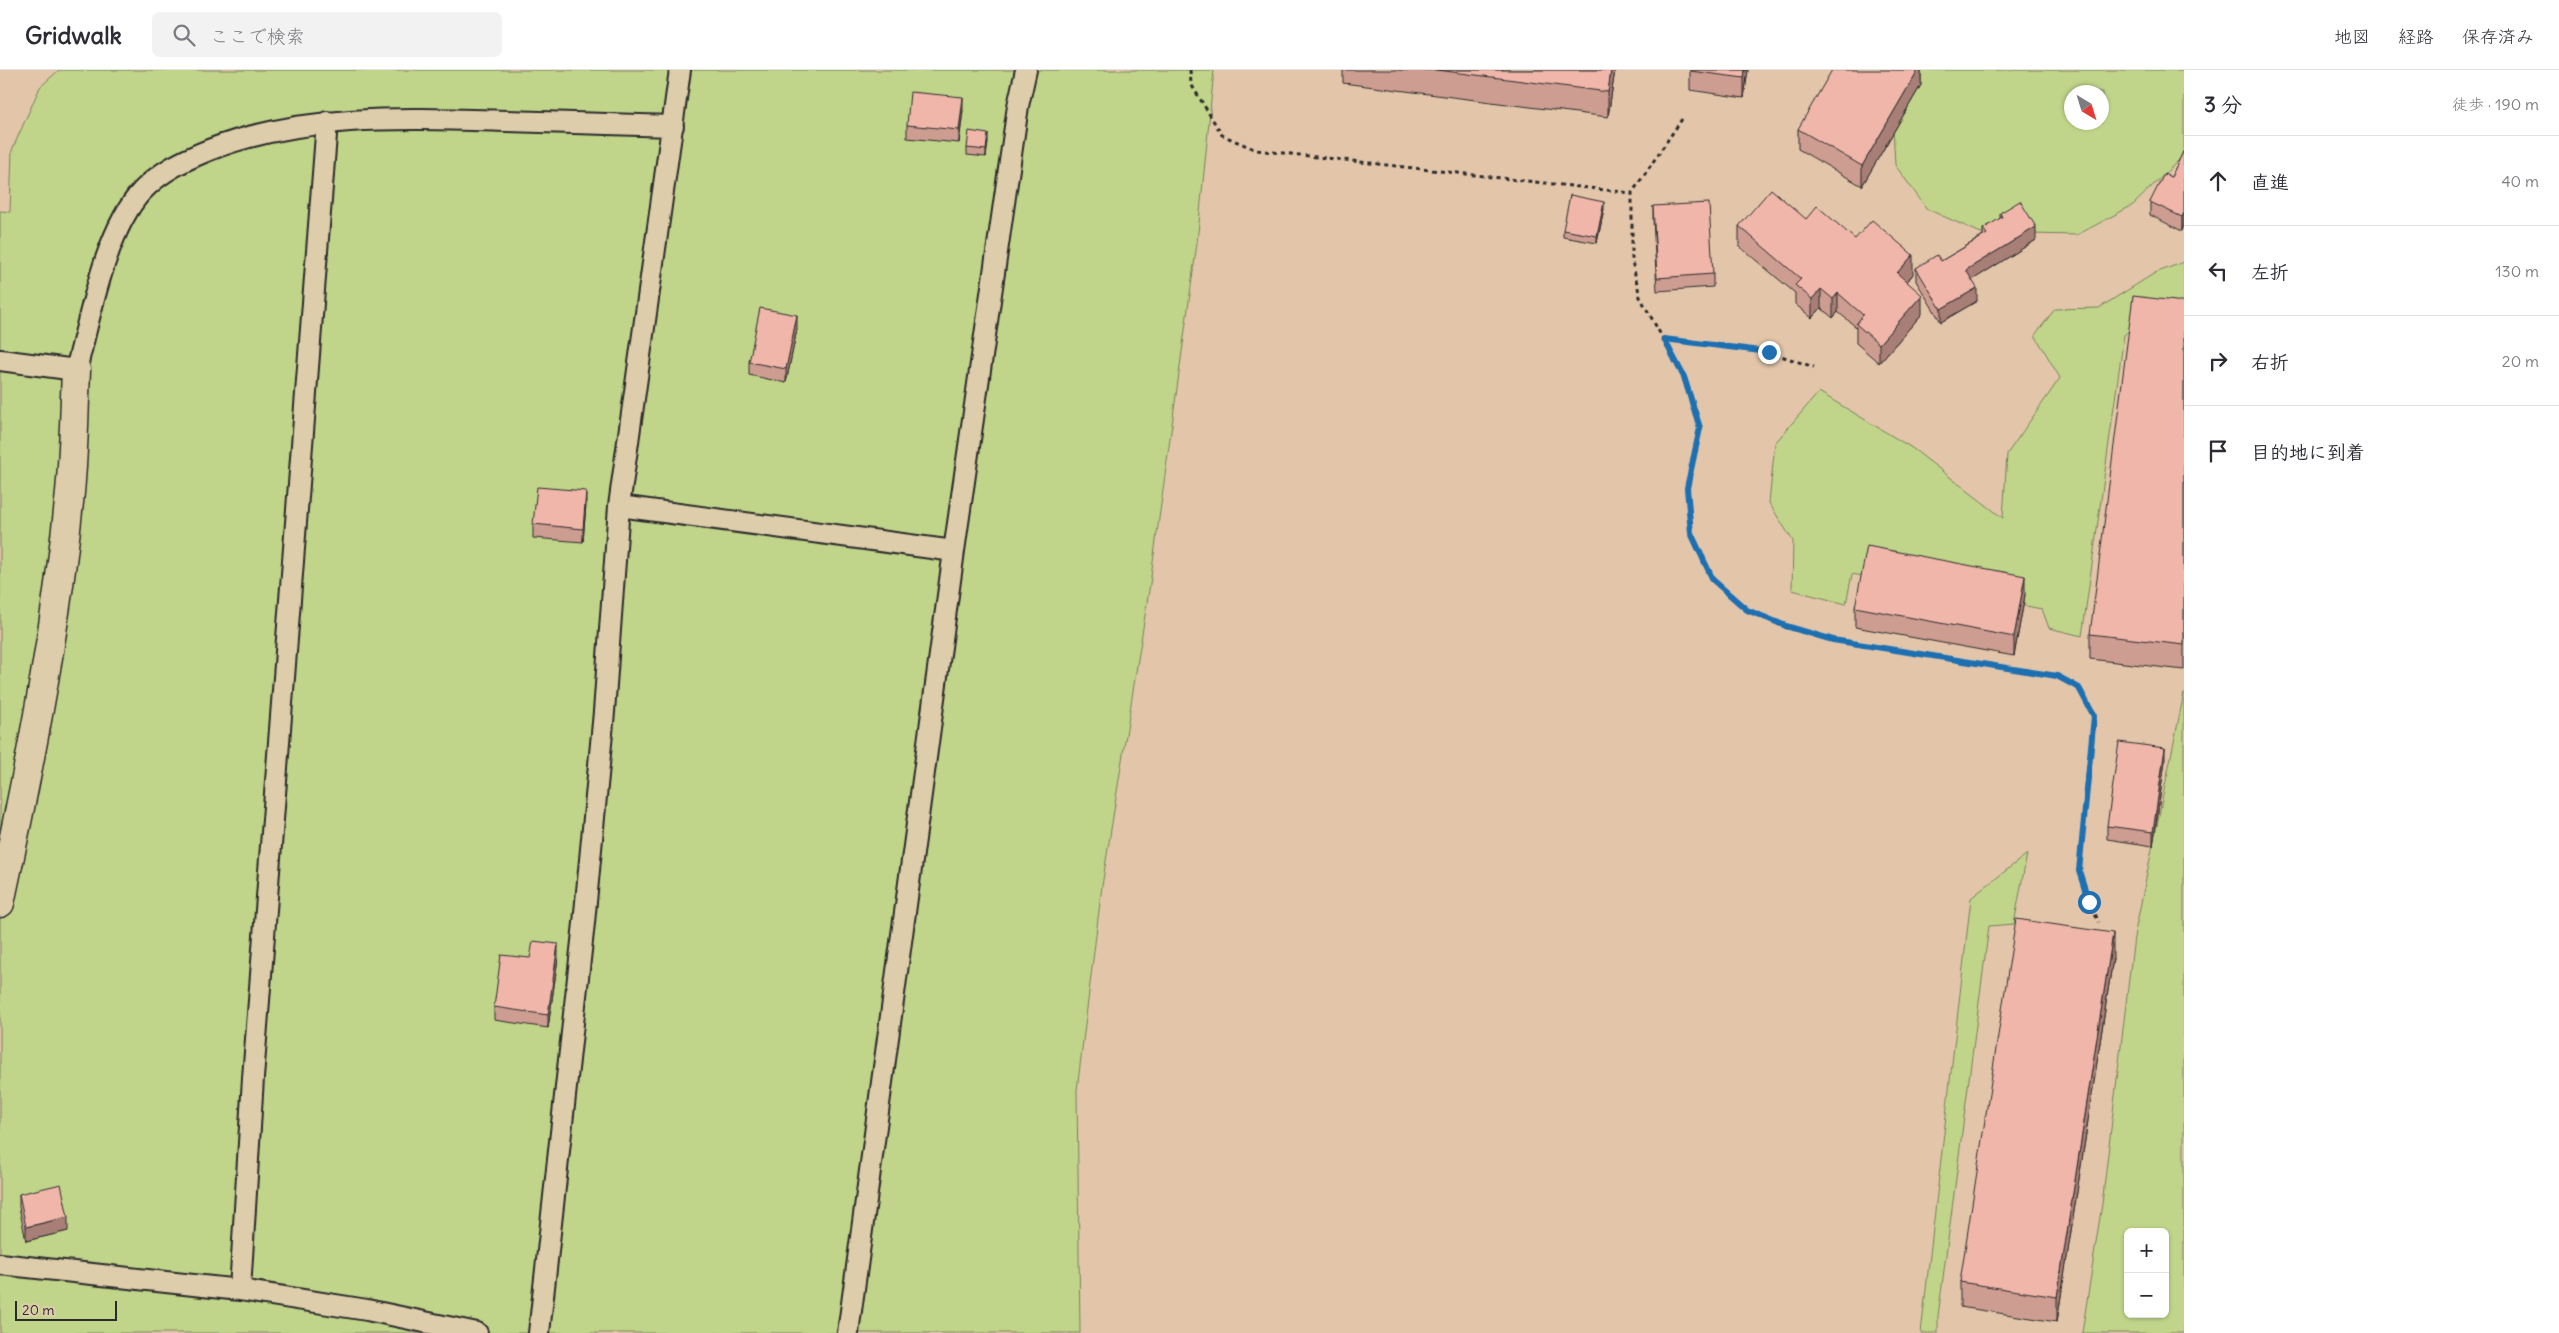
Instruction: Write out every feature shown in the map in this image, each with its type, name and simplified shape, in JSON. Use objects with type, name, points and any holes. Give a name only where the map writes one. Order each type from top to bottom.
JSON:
[{"type":"street","points":[[0,903],[28,774],[47,662],[69,510],[76,370]]},
{"type":"lane","points":[[539,1333],[584,923],[604,712],[619,506],[680,70]]},
{"type":"lane","points":[[848,1333],[954,551],[1017,116],[1026,70]]},
{"type":"lane","points":[[0,360],[76,370],[105,262],[121,222],[142,192],[176,164],[244,137],[327,122],[411,118],[673,126]]},
{"type":"lane","points":[[240,1290],[253,1078],[327,122]]},
{"type":"lane","points":[[619,506],[954,551]]},
{"type":"lane","points":[[0,1264],[240,1290],[367,1310],[477,1333]]},
{"type":"path","points":[[1190,70],[1191,84],[1222,135],[1256,150],[1632,193]]},
{"type":"path","points":[[1682,119],[1632,193],[1632,261],[1640,297],[1684,377],[1700,428],[1687,488],[1691,533],[1713,580],[1747,610],[1786,626],[1833,640],[2057,676],[2079,688],[2094,716],[2079,871],[2089,902],[2100,922]]},
{"type":"path","points":[[1664,339],[1769,352],[1814,367]]},
{"type":"green space","points":[[59,70],[1214,70],[1197,243],[1150,584],[1102,886],[1077,1090],[1080,1333],[0,1333],[0,211],[10,212],[12,150],[40,87]]},
{"type":"green space","points":[[1890,70],[2184,70],[2184,155],[2133,205],[2077,235],[1981,233],[1927,209],[1895,165]]},
{"type":"green space","points":[[2184,262],[2184,317],[2144,317],[2124,335],[2082,636],[2049,628],[2042,609],[1852,574],[1846,604],[1792,590],[1793,541],[1769,503],[1775,443],[1819,392],[1912,448],[2003,518],[2007,454],[2060,378],[2035,335],[2055,309],[2099,308],[2155,273]]},
{"type":"green space","points":[[2184,693],[2184,1333],[2082,1333],[2102,1204],[2134,937]]},
{"type":"green space","points":[[2027,854],[2014,924],[1989,926],[1938,1316],[1938,1333],[1921,1333],[1971,898]]},
{"type":"building","points":[[1437,70],[1611,70],[1608,92]]},
{"type":"building","points":[[1690,70],[1745,70],[1744,78]]},
{"type":"building","points":[[1832,70],[1918,70],[1862,166],[1798,129]]},
{"type":"building","points":[[910,92],[963,97],[959,130],[907,125]]},
{"type":"building","points":[[969,131],[988,134],[986,150],[967,148]]},
{"type":"building","points":[[2184,150],[2184,213],[2182,217],[2150,202],[2164,174],[2171,177]]},
{"type":"building","points":[[1771,189],[1806,219],[1817,206],[1855,239],[1872,220],[1913,255],[1897,273],[1922,295],[1879,344],[1856,324],[1863,315],[1838,293],[1833,299],[1821,289],[1812,299],[1795,285],[1801,279],[1739,226]]},
{"type":"building","points":[[1570,195],[1604,202],[1597,236],[1563,230]]},
{"type":"building","points":[[2020,201],[2036,227],[1966,270],[1977,288],[1941,309],[1916,268],[1937,255],[1941,261],[1987,234],[1983,229],[2002,217],[2000,213]]},
{"type":"building","points":[[1709,203],[1713,274],[1657,278],[1653,206]]},
{"type":"building","points":[[2133,296],[2184,302],[2184,645],[2090,634]]},
{"type":"building","points":[[760,308],[797,315],[786,369],[749,362]]},
{"type":"building","points":[[537,487],[586,491],[583,529],[533,524]]},
{"type":"building","points":[[1867,546],[2025,576],[2014,637],[1855,607]]},
{"type":"building","points":[[2119,742],[2165,748],[2153,832],[2107,826]]},
{"type":"building","points":[[2016,919],[2113,933],[2057,1297],[1960,1282]]},
{"type":"building","points":[[533,941],[558,944],[548,1015],[494,1007],[501,955],[530,958]]},
{"type":"building","points":[[61,1184],[68,1217],[26,1227],[19,1194]]},
{"type":"route","points":[[1769,352],[1709,343],[1664,339],[1684,377],[1700,428],[1687,488],[1691,533],[1713,580],[1747,610],[1786,626],[1833,640],[2057,676],[2079,688],[2094,716],[2079,871],[2089,902]]}]
